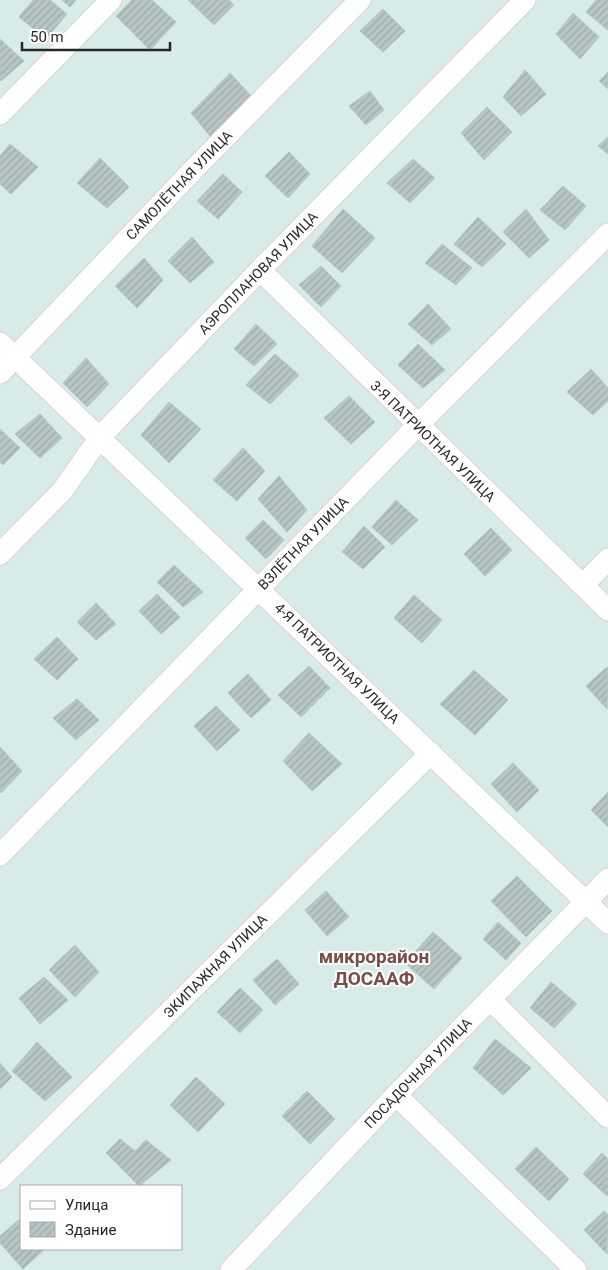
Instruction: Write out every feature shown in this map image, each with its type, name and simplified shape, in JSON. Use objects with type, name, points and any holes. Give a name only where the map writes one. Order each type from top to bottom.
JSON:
[{"type":"street","points":[[0,114],[111,0]]},
{"type":"street","name":"САМОЛЁТНАЯ УЛИЦА","points":[[0,373],[195,168],[360,0]]},
{"type":"street","name":"АЭРОПЛАНОВАЯ УЛИЦА","points":[[0,554],[63,490],[100,437],[260,270],[525,0]]},
{"type":"street","name":"ВЗЛЁТНАЯ УЛИЦА","points":[[0,854],[608,234]]},
{"type":"street","name":"3-Я ПАТРИОТНАЯ УЛИЦА","points":[[260,270],[608,610]]},
{"type":"street","name":"4-Я ПАТРИОТНАЯ УЛИЦА","points":[[0,343],[608,923]]},
{"type":"street","points":[[583,585],[608,559]]},
{"type":"street","name":"ЭКИПАЖНАЯ УЛИЦА","points":[[0,1179],[431,753]]},
{"type":"street","name":"ПОСАДОЧНАЯ УЛИЦА","points":[[231,1270],[396,1095],[608,879]]},
{"type":"street","points":[[490,999],[608,1117]]},
{"type":"street","points":[[396,1095],[576,1270]]},
{"type":"building","points":[[33,0],[50,0],[67,14],[46,39],[19,17]]},
{"type":"building","points":[[62,0],[76,0],[70,7]]},
{"type":"building","points":[[132,0],[152,0],[176,22],[150,50],[116,16]]},
{"type":"building","points":[[188,0],[229,0],[234,5],[214,25]]},
{"type":"building","points":[[596,0],[608,0],[608,30],[586,12]]},
{"type":"building","points":[[383,9],[405,31],[383,52],[360,31]]},
{"type":"building","points":[[573,13],[599,37],[580,59],[556,34]]},
{"type":"building","points":[[0,39],[24,61],[1,81],[0,80]]},
{"type":"building","points":[[525,70],[546,94],[521,116],[503,97]]},
{"type":"building","points":[[608,72],[608,89],[599,81]]},
{"type":"building","points":[[230,73],[252,97],[210,136],[191,113]]},
{"type":"building","points":[[370,91],[384,110],[366,125],[349,106]]},
{"type":"building","points":[[487,107],[512,132],[484,160],[461,133]]},
{"type":"building","points":[[608,137],[608,154],[598,146]]},
{"type":"building","points":[[10,144],[38,167],[11,194],[0,184],[0,156]]},
{"type":"building","points":[[289,152],[310,174],[288,198],[265,176]]},
{"type":"building","points":[[100,158],[129,187],[107,208],[77,183]]},
{"type":"building","points":[[413,159],[435,178],[410,203],[387,183]]},
{"type":"building","points":[[223,174],[242,192],[218,219],[197,201]]},
{"type":"building","points":[[563,186],[586,206],[565,230],[540,210]]},
{"type":"building","points":[[343,209],[375,238],[342,273],[312,246]]},
{"type":"building","points":[[526,209],[549,240],[529,258],[503,232]]},
{"type":"building","points":[[478,217],[506,244],[482,267],[454,244]]},
{"type":"building","points":[[192,237],[214,262],[190,283],[168,261]]},
{"type":"building","points":[[442,244],[472,268],[456,285],[425,263]]},
{"type":"building","points":[[144,258],[163,280],[137,308],[115,286]]},
{"type":"building","points":[[321,266],[341,286],[321,307],[299,285]]},
{"type":"building","points":[[428,304],[451,329],[432,345],[408,324]]},
{"type":"building","points":[[256,324],[277,344],[254,366],[234,349]]},
{"type":"building","points":[[418,344],[445,370],[423,388],[398,365]]},
{"type":"building","points":[[275,354],[299,375],[270,404],[246,385]]},
{"type":"building","points":[[86,358],[109,384],[87,407],[63,383]]},
{"type":"building","points":[[591,369],[608,388],[608,401],[593,415],[567,392]]},
{"type":"building","points":[[349,396],[375,422],[351,444],[324,418]]},
{"type":"building","points":[[169,402],[201,429],[169,463],[141,435]]},
{"type":"building","points":[[40,414],[62,438],[40,458],[15,434]]},
{"type":"building","points":[[0,429],[20,448],[3,465],[0,462]]},
{"type":"building","points":[[243,448],[265,471],[237,501],[213,480]]},
{"type":"building","points":[[279,476],[307,510],[287,532],[258,499]]},
{"type":"building","points":[[396,500],[418,520],[392,545],[372,527]]},
{"type":"building","points":[[263,520],[284,540],[266,559],[245,538]]},
{"type":"building","points":[[364,526],[385,547],[363,569],[342,552]]},
{"type":"building","points":[[491,528],[512,550],[485,576],[464,554]]},
{"type":"building","points":[[174,565],[203,592],[183,607],[157,582]]},
{"type":"building","points":[[157,594],[180,617],[161,634],[139,611]]},
{"type":"building","points":[[414,595],[442,620],[422,643],[394,618]]},
{"type":"building","points":[[96,603],[116,624],[96,640],[77,622]]},
{"type":"building","points":[[57,637],[78,659],[57,680],[34,659]]},
{"type":"building","points":[[309,666],[330,688],[301,717],[278,695]]},
{"type":"building","points":[[607,667],[608,669],[607,709],[586,686]]},
{"type":"building","points":[[474,670],[508,700],[475,735],[440,704]]},
{"type":"building","points":[[248,674],[271,700],[251,718],[228,693]]},
{"type":"building","points":[[77,699],[99,720],[76,740],[53,718]]},
{"type":"building","points":[[216,706],[240,730],[217,751],[194,726]]},
{"type":"building","points":[[309,733],[342,764],[312,791],[283,761]]},
{"type":"building","points":[[0,747],[22,771],[1,793],[0,792]]},
{"type":"building","points":[[513,763],[539,790],[517,812],[491,784]]},
{"type":"building","points":[[608,792],[608,827],[591,810]]},
{"type":"building","points":[[517,876],[552,911],[526,937],[491,901]]},
{"type":"building","points":[[326,891],[349,917],[327,936],[305,910]]},
{"type":"building","points":[[498,922],[521,943],[506,960],[483,939]]},
{"type":"building","points":[[433,932],[462,958],[434,989],[405,963]]},
{"type":"building","points":[[75,945],[99,972],[75,997],[49,970]]},
{"type":"building","points":[[277,959],[299,984],[275,1005],[253,980]]},
{"type":"building","points":[[44,977],[68,1000],[40,1024],[19,998]]},
{"type":"building","points":[[551,982],[577,1004],[554,1028],[530,1008]]},
{"type":"building","points":[[240,988],[263,1010],[240,1033],[217,1012]]},
{"type":"building","points":[[495,1039],[531,1068],[503,1095],[473,1068]]},
{"type":"building","points":[[37,1042],[72,1077],[45,1101],[12,1071]]},
{"type":"building","points":[[0,1063],[12,1077],[0,1089]]},
{"type":"building","points":[[196,1077],[225,1104],[198,1132],[170,1105]]},
{"type":"building","points":[[307,1091],[335,1119],[310,1144],[282,1116]]},
{"type":"building","points":[[120,1139],[135,1151],[146,1140],[171,1160],[138,1185],[106,1153]]},
{"type":"building","points":[[536,1147],[569,1179],[549,1201],[515,1169]]},
{"type":"building","points":[[602,1153],[608,1159],[607,1196],[583,1174]]},
{"type":"building","points":[[604,1211],[608,1215],[607,1254],[584,1230]]},
{"type":"building","points":[[20,1219],[20,1250],[44,1250],[23,1269],[0,1243],[0,1236]]},
{"type":"district","name":"микрорайон ДОСААФ","points":[[374,967]]}]
